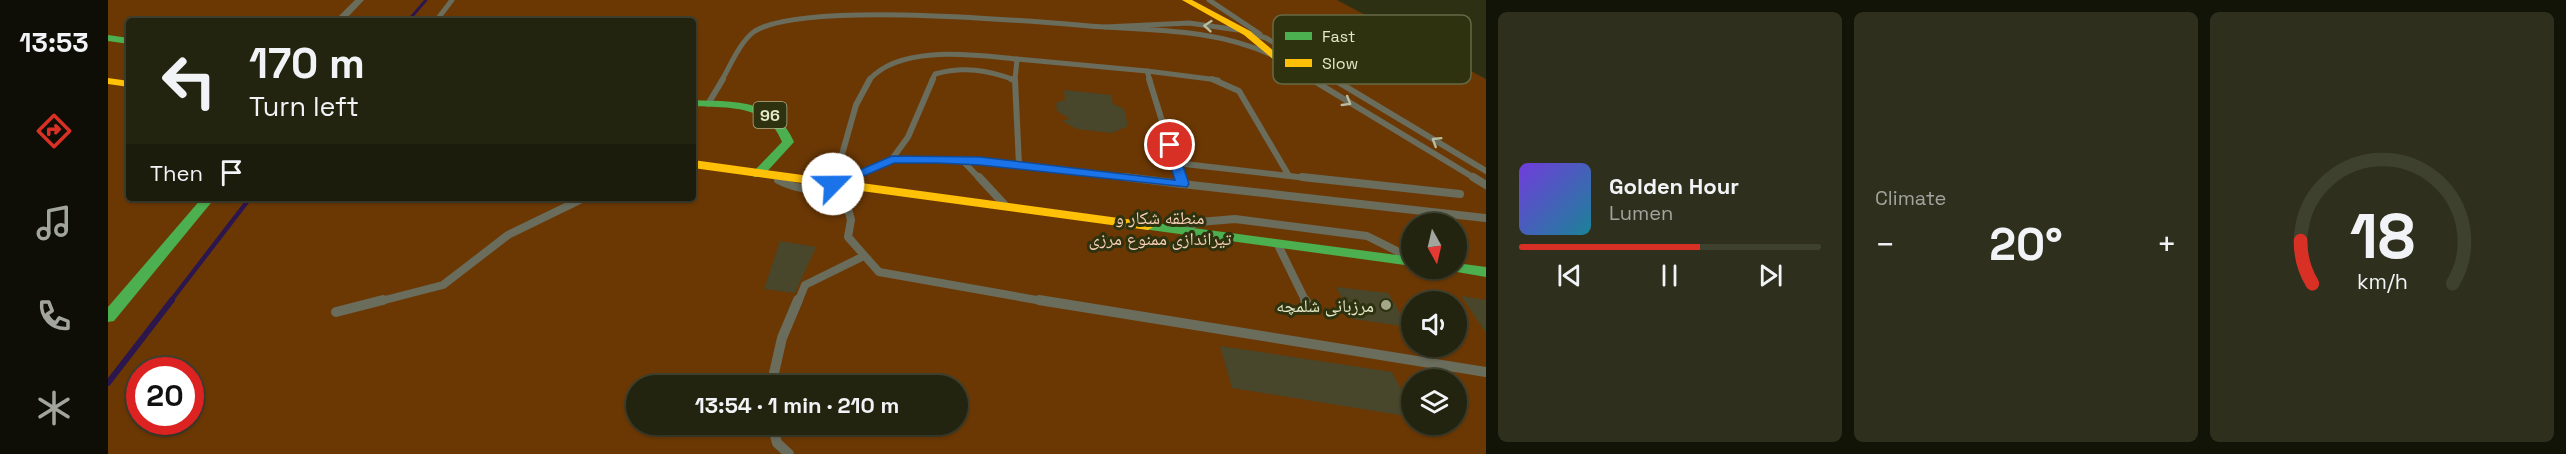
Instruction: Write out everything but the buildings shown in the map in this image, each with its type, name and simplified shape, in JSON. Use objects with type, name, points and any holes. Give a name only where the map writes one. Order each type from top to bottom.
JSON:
[{"type":"main road","points":[[1186,0],[1247,33],[1273,55]]},
{"type":"main road","points":[[108,38],[126,41]]},
{"type":"main road","points":[[108,81],[126,84]]},
{"type":"main road","name":"96","points":[[696,103],[747,108],[774,116],[785,128],[788,142],[763,175]]},
{"type":"main road","points":[[696,164],[1277,244],[1401,259]]},
{"type":"main road","points":[[108,317],[206,201]]},
{"type":"main road","points":[[1467,269],[1486,272]]},
{"type":"street","points":[[342,18],[360,0]]},
{"type":"lane","points":[[438,18],[452,0]]},
{"type":"lane","points":[[1209,0],[1273,42]]},
{"type":"lane","points":[[708,104],[754,32],[773,21],[816,14],[877,12],[1216,36],[1245,43],[1273,56]]},
{"type":"lane","points":[[1105,27],[1139,24],[1196,25],[1266,38]]},
{"type":"lane","points":[[833,184],[860,93],[871,78],[891,64],[924,56],[954,55],[1147,70],[1202,76],[1222,81],[1239,91],[1289,176]]},
{"type":"lane","points":[[1017,59],[1019,165]]},
{"type":"lane","points":[[892,159],[908,137],[935,74],[958,67],[986,69],[1016,80]]},
{"type":"lane","points":[[1147,70],[1182,184]]},
{"type":"lane","points":[[1320,84],[1486,185]]},
{"type":"lane","points":[[1342,84],[1486,171]]},
{"type":"lane","points":[[833,184],[892,159],[961,159],[1485,218]]},
{"type":"lane","points":[[961,159],[1007,207]]},
{"type":"lane","points":[[1176,163],[1460,194]]},
{"type":"lane","points":[[763,175],[796,189],[837,194],[849,202],[853,216],[848,237],[879,272],[950,286],[1486,372]]},
{"type":"lane","points":[[336,312],[443,285],[508,235],[578,201]]},
{"type":"lane","points":[[1177,230],[1199,222],[1235,219],[1367,236],[1401,254]]},
{"type":"lane","points":[[1277,244],[1306,304]]},
{"type":"lane","points":[[774,375],[783,338],[805,285],[864,256]]},
{"type":"lane","points":[[775,435],[777,443],[789,454]]},
{"type":"green space","name":"منطقه شکار و تیراندازی ممنوع مرزی","points":[[108,0],[1337,0],[1365,15],[1273,15],[1273,84],[1471,84],[1471,71],[1486,79],[1486,454],[108,454]]},
{"type":"waterway","points":[[411,18],[426,0]]},
{"type":"waterway","points":[[170,302],[248,201]]},
{"type":"waterway","points":[[108,383],[172,300]]},
{"type":"traffic: fast","points":[[108,38],[126,41]]},
{"type":"traffic: fast","points":[[696,103],[750,108],[774,119],[788,142],[758,174]]},
{"type":"traffic: fast","points":[[108,317],[206,201]]},
{"type":"traffic: fast","points":[[1148,226],[1401,260]]},
{"type":"traffic: fast","points":[[1467,269],[1486,272]]},
{"type":"traffic: slow","points":[[1186,0],[1247,33],[1273,55]]},
{"type":"traffic: slow","points":[[108,81],[126,84]]},
{"type":"traffic: slow","points":[[696,164],[1148,226]]},
{"type":"place","name":"مرزبانی شلمچه","points":[[1386,305]]},
{"type":"route","points":[[833,184],[892,159],[961,159],[1182,184],[1170,145]]}]
